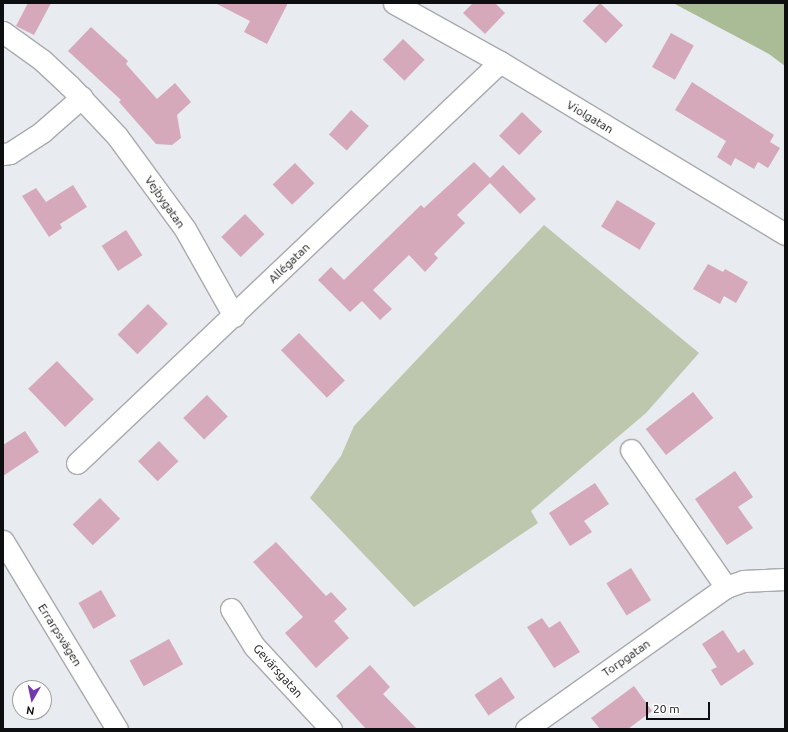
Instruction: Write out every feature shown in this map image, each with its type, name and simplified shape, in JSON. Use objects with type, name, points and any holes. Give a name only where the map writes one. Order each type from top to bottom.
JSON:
[{"type":"street","name":"Violgatan","points":[[394,3],[500,62],[785,234]]},
{"type":"street","name":"Vejbygatan","points":[[3,32],[42,60],[82,97],[117,136],[185,229],[234,316]]},
{"type":"street","name":"Allégatan","points":[[76,462],[234,316],[500,62]]},
{"type":"street","points":[[3,154],[10,153],[42,132],[82,97]]},
{"type":"street","points":[[631,450],[726,587]]},
{"type":"street","name":"Errarpsvägen","points":[[3,541],[117,729]]},
{"type":"street","name":"Torpgatan","points":[[526,729],[726,587],[743,581],[785,579]]},
{"type":"street","name":"Gevärsgatan","points":[[231,608],[254,646],[331,729]]},
{"type":"green space","points":[[673,3],[785,3],[785,66],[769,54]]},
{"type":"green space","points":[[544,225],[699,353],[646,413],[531,511],[538,523],[414,607],[310,498],[341,456],[354,426]]},
{"type":"building","points":[[28,3],[51,3],[34,35],[16,26]]},
{"type":"building","points":[[215,3],[288,3],[267,44],[244,32],[250,21]]},
{"type":"building","points":[[473,3],[495,3],[505,13],[485,34],[463,13]]},
{"type":"building","points":[[600,3],[623,25],[606,43],[583,21]]},
{"type":"building","points":[[91,27],[128,61],[126,64],[157,99],[175,83],[191,102],[177,115],[181,138],[172,145],[156,144],[119,102],[121,100],[68,51]]},
{"type":"building","points":[[671,33],[694,46],[675,80],[652,67]]},
{"type":"building","points":[[403,39],[425,60],[404,81],[383,60]]},
{"type":"building","points":[[692,82],[774,135],[770,142],[780,148],[768,168],[758,162],[754,169],[735,158],[731,166],[717,157],[726,141],[675,110]]},
{"type":"building","points":[[351,110],[369,126],[347,151],[329,135]]},
{"type":"building","points":[[522,112],[542,131],[519,155],[499,136]]},
{"type":"building","points":[[474,162],[490,178],[503,165],[536,199],[520,214],[490,183],[457,215],[465,223],[434,254],[438,258],[425,272],[409,255],[373,290],[392,309],[380,320],[362,301],[350,312],[318,280],[331,267],[344,280],[421,205],[424,208]]},
{"type":"building","points":[[295,163],[314,183],[292,205],[273,185]]},
{"type":"building","points":[[73,185],[87,207],[60,224],[62,228],[49,237],[22,196],[36,188],[46,202]]},
{"type":"building","points":[[617,200],[656,223],[640,250],[601,227]]},
{"type":"building","points":[[245,214],[264,234],[241,257],[221,237]]},
{"type":"building","points":[[126,230],[142,255],[118,271],[102,246]]},
{"type":"building","points":[[708,264],[723,272],[725,269],[748,282],[736,303],[724,296],[720,304],[693,289]]},
{"type":"building","points":[[148,304],[168,324],[137,354],[118,334]]},
{"type":"building","points":[[299,333],[345,380],[327,398],[281,350]]},
{"type":"building","points":[[57,361],[94,399],[65,427],[28,389]]},
{"type":"building","points":[[693,392],[713,418],[666,455],[646,429]]},
{"type":"building","points":[[207,395],[228,417],[204,440],[183,418]]},
{"type":"building","points":[[25,431],[39,452],[3,476],[3,445]]},
{"type":"building","points":[[159,441],[178,461],[158,481],[138,461]]},
{"type":"building","points":[[735,471],[753,497],[738,507],[753,528],[727,545],[695,499]]},
{"type":"building","points":[[595,483],[609,504],[584,521],[592,532],[570,546],[549,513]]},
{"type":"building","points":[[100,498],[120,519],[93,545],[73,524]]},
{"type":"building","points":[[276,542],[326,596],[331,592],[347,609],[334,621],[349,638],[316,668],[285,633],[303,617],[253,562]]},
{"type":"building","points":[[631,568],[651,600],[627,616],[606,583]]},
{"type":"building","points":[[101,590],[116,616],[93,629],[78,603]]},
{"type":"building","points":[[542,618],[549,628],[560,621],[580,652],[554,668],[527,627]]},
{"type":"building","points":[[723,630],[738,653],[744,649],[754,664],[721,686],[711,670],[717,667],[702,644]]},
{"type":"building","points":[[169,639],[183,664],[144,686],[130,661]]},
{"type":"building","points":[[370,665],[390,687],[383,694],[417,729],[366,729],[336,696]]},
{"type":"building","points":[[501,677],[515,698],[488,716],[474,695]]},
{"type":"building","points":[[634,686],[652,711],[628,729],[600,729],[591,718]]}]
